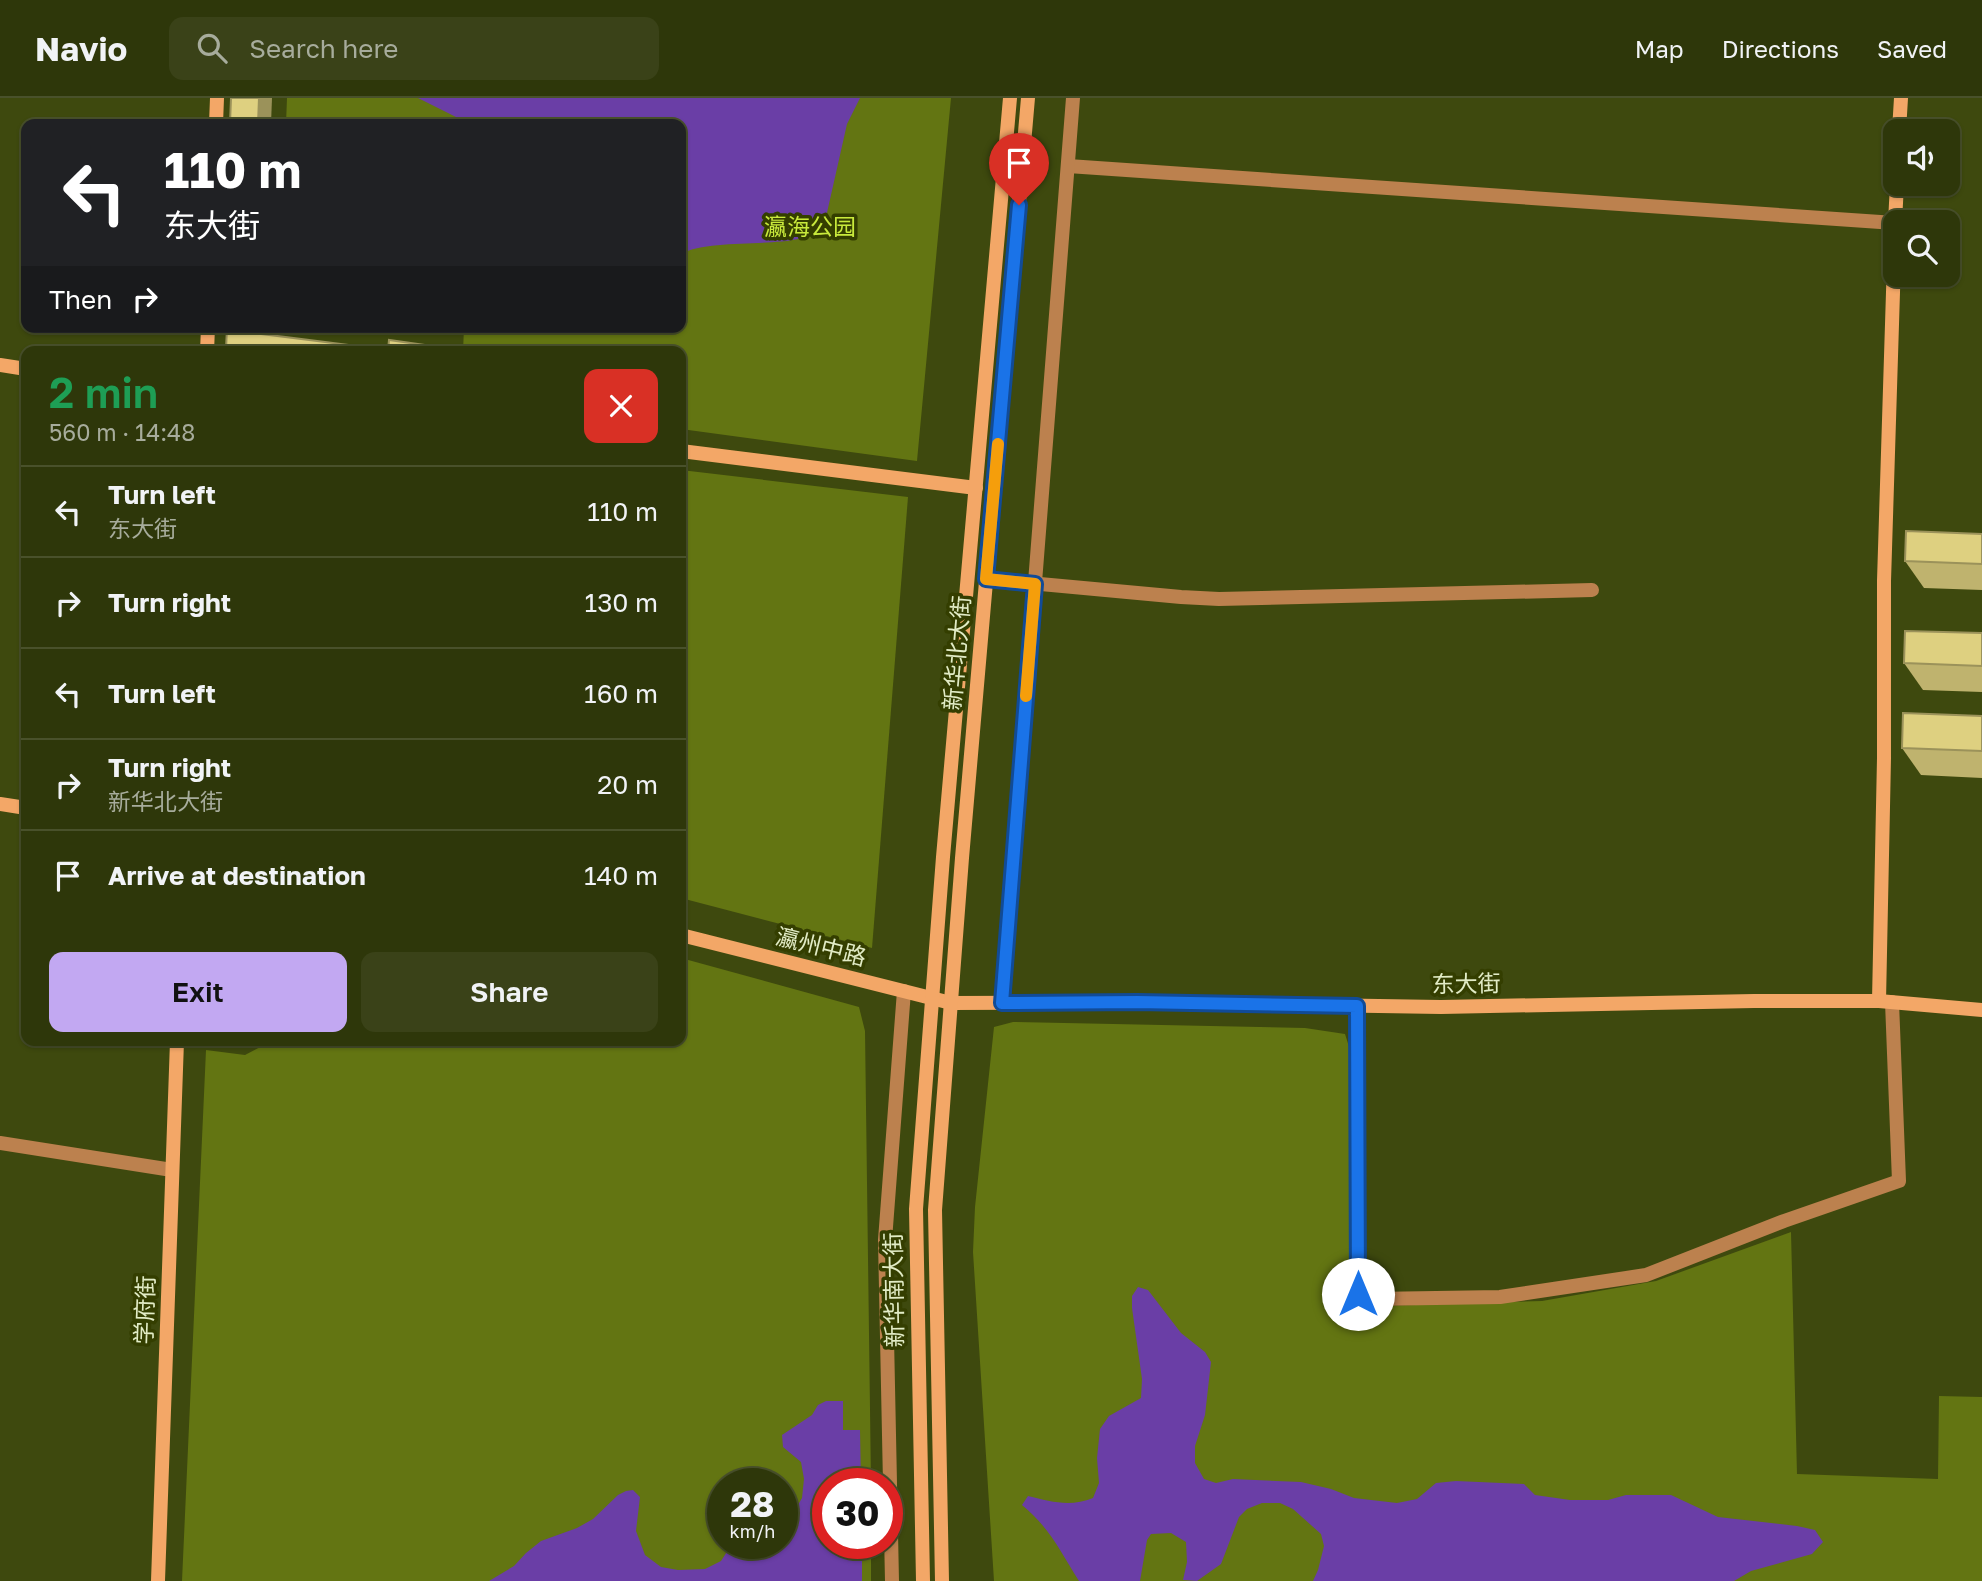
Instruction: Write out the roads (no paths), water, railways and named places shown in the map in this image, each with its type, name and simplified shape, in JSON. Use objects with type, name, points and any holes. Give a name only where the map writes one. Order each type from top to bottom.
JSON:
[{"type":"main road","points":[[216,119],[217,98]]},
{"type":"main road","name":"新华北大街","points":[[932,998],[1010,98]]},
{"type":"main road","name":"新华北大街","points":[[951,1003],[1028,98]]},
{"type":"main road","points":[[1900,119],[1901,98]]},
{"type":"main road","points":[[1886,1002],[1884,581],[1893,287]]},
{"type":"main road","points":[[0,365],[21,368]]},
{"type":"main road","points":[[686,452],[975,488]]},
{"type":"main road","points":[[0,804],[21,807]]},
{"type":"main road","name":"瀛州中路","points":[[686,936],[951,1003]]},
{"type":"main road","name":"新华南大街","points":[[923,1581],[916,1209],[932,998]]},
{"type":"main road","name":"东大街","points":[[951,1003],[1137,1002],[1441,1007],[1754,1001],[1886,1002],[1982,1010]]},
{"type":"main road","name":"新华南大街","points":[[942,1581],[935,1210],[951,1003]]},
{"type":"main road","name":"学府街","points":[[158,1581],[177,1046]]},
{"type":"street","points":[[1002,1003],[1073,98]]},
{"type":"street","points":[[1068,166],[1883,224]]},
{"type":"street","points":[[986,579],[1219,599],[1592,590]]},
{"type":"street","points":[[892,1581],[885,1240],[904,992]]},
{"type":"street","points":[[1357,1006],[1358,1294],[1362,1298],[1372,1299],[1500,1297],[1646,1275],[1784,1221],[1899,1181],[1886,1002]]},
{"type":"street","points":[[0,1143],[172,1170]]},
{"type":"park label","name":"瀛海公园","points":[[810,227]]}]
